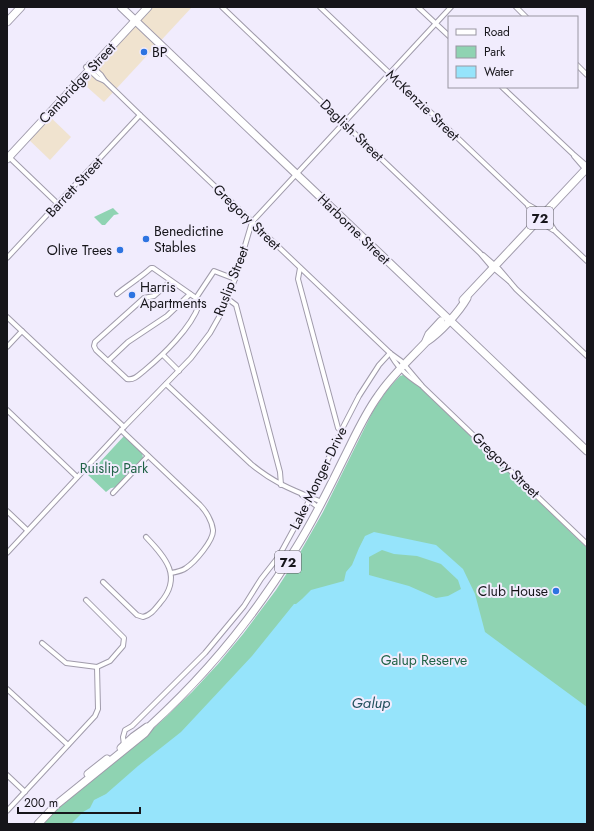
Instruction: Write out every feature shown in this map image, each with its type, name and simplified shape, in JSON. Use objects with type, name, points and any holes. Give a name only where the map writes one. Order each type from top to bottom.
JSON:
[{"type":"main road","points":[[7,22],[21,7]]},
{"type":"main road","name":"Harborne Street","points":[[121,7],[135,17],[350,221],[587,451]]},
{"type":"main road","name":"Harborne Street","points":[[128,7],[135,17]]},
{"type":"main road","name":"Cambridge Street","points":[[8,156],[135,17],[142,7]]},
{"type":"main road","name":"Cambridge Street","points":[[135,17],[148,7]]},
{"type":"main road","name":"72","points":[[403,367],[426,342],[433,338],[449,317],[462,306],[467,298],[495,267],[587,168]]},
{"type":"main road","name":"Harborne Street","points":[[449,317],[587,446]]},
{"type":"main road","name":"Lake Monger Drive","points":[[33,824],[55,800],[145,733],[151,725],[195,683],[239,632],[280,574],[321,505],[367,412],[378,395],[403,367]]},
{"type":"main road","name":"Lake Monger Drive","points":[[38,824],[56,805],[125,748]]},
{"type":"street","name":"Daglish Street","points":[[222,7],[480,253],[488,258],[509,281],[587,356]]},
{"type":"street","name":"McKenzie Street","points":[[320,7],[527,204],[550,223],[556,231],[587,261]]},
{"type":"street","points":[[418,7],[448,35]]},
{"type":"street","name":"Ruslip Street","points":[[7,553],[122,428],[180,371],[191,358],[210,333],[228,298],[252,222],[451,7]]},
{"type":"street","points":[[516,7],[525,16]]},
{"type":"street","points":[[578,66],[587,75]]},
{"type":"street","name":"Gregory Street","points":[[89,67],[101,75],[105,81],[140,115],[586,542]]},
{"type":"street","points":[[503,88],[573,154],[578,162],[587,168]]},
{"type":"street","name":"Barrett Street","points":[[7,258],[140,115]]},
{"type":"street","points":[[8,156],[58,204]]},
{"type":"street","points":[[117,294],[132,281],[140,278],[151,268],[156,268],[171,281],[196,298],[199,306],[193,317],[163,355],[133,379],[127,380],[96,350],[94,346],[95,342],[144,298],[154,296],[171,281]]},
{"type":"street","points":[[300,268],[298,280],[338,428],[341,431]]},
{"type":"street","points":[[196,298],[214,271],[235,279]]},
{"type":"street","points":[[108,362],[128,342],[167,316],[190,294]]},
{"type":"street","points":[[228,298],[236,305],[280,472],[282,485]]},
{"type":"street","points":[[7,317],[122,428],[148,456],[207,513],[213,529],[211,541],[192,563],[182,570],[171,573]]},
{"type":"street","points":[[7,347],[22,331]]},
{"type":"street","name":"Lake Monger Drive","points":[[125,748],[123,737],[125,730],[132,726],[204,653],[244,606],[260,579],[279,556],[310,499],[341,431],[359,396],[379,365],[390,353]]},
{"type":"street","points":[[163,355],[180,371]]},
{"type":"street","points":[[166,384],[251,464],[266,476],[321,505]]},
{"type":"street","points":[[7,410],[77,477]]},
{"type":"street","points":[[113,493],[148,456]]},
{"type":"street","points":[[7,511],[27,530]]},
{"type":"street","points":[[103,582],[137,614],[145,617],[150,614],[168,594],[171,573],[161,554],[146,537]]},
{"type":"street","points":[[42,643],[66,663],[97,667],[110,661],[121,649],[124,640],[121,634],[86,600]]},
{"type":"street","points":[[7,810],[97,712],[97,667]]},
{"type":"street","points":[[7,689],[68,745]]},
{"type":"street","points":[[7,775],[25,792]]},
{"type":"shaded area","points":[[145,7],[192,7],[104,102],[78,79]]},
{"type":"shaded area","points":[[46,113],[71,137],[50,160],[25,136]]},
{"type":"green space","points":[[113,208],[119,214],[114,215],[105,225],[102,225],[94,217]]},
{"type":"green space","name":"Galup","points":[[400,376],[407,376],[422,388],[587,548],[587,824],[41,824],[59,806],[151,731],[192,692],[243,634],[276,590],[298,556],[323,512],[373,411],[387,390]]},
{"type":"green space","name":"Ruislip Park","points":[[124,436],[142,452],[143,458],[117,487],[111,488],[106,492],[88,475]]},
{"type":"water","name":"Galup","points":[[374,532],[436,545],[463,569],[475,594],[485,632],[587,707],[587,824],[71,824],[83,812],[90,808],[94,800],[106,794],[181,732],[252,656],[294,604],[296,604],[311,590],[344,581],[346,572],[352,565],[365,536]],"holes":[[[382,550],[394,554],[417,556],[441,564],[458,580],[461,589],[448,596],[436,598],[409,586],[369,575],[369,557]]]},
{"type":"place","name":"BP","points":[[144,52]]},
{"type":"place","name":"Benedictine Stables","points":[[146,239]]},
{"type":"place","name":"Olive Trees","points":[[120,250]]},
{"type":"place","name":"Harris Apartments","points":[[132,295]]},
{"type":"place","name":"Club House","points":[[556,591]]},
{"type":"park label","name":"Galup Reserve","points":[[424,660]]}]
